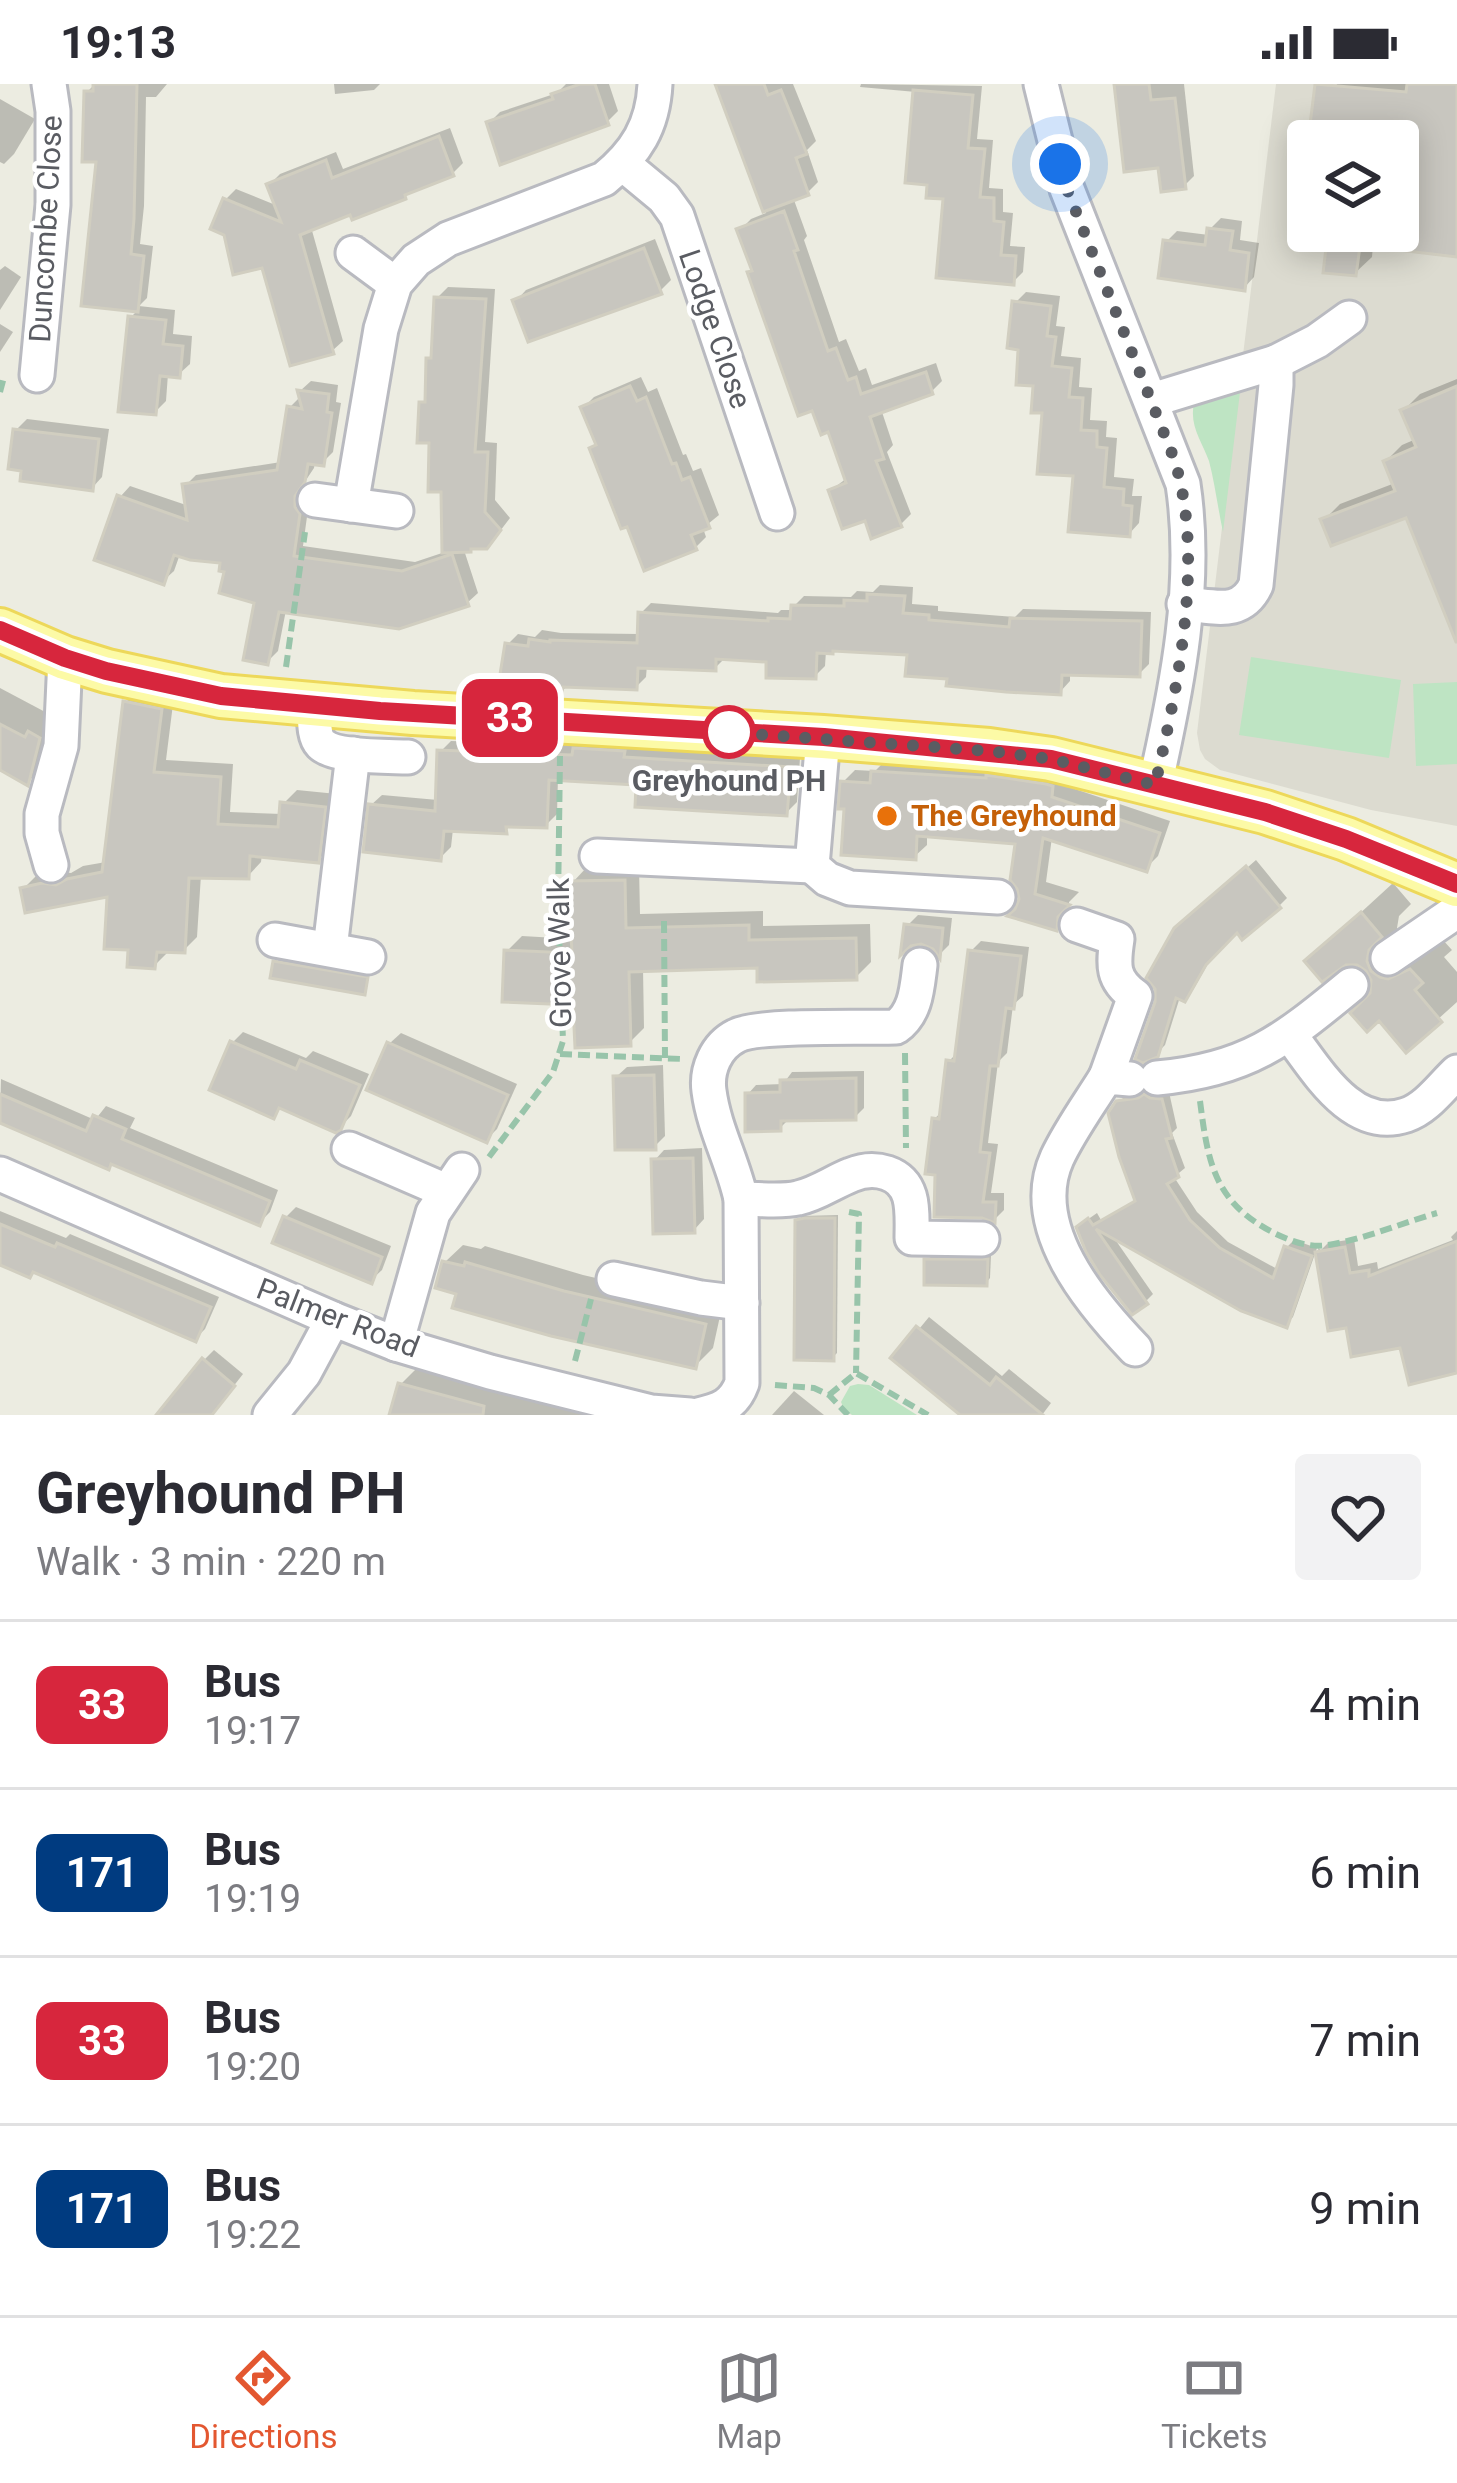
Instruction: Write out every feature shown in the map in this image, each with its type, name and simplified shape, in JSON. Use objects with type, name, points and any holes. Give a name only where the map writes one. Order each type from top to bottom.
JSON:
[{"type":"main road","points":[[0,630],[65,658],[184,690],[297,705],[824,737],[1051,759],[1265,812],[1457,884]]},
{"type":"street","name":"Duncombe Close","points":[[38,375],[53,205],[49,84]]},
{"type":"street","points":[[351,505],[381,328],[395,284],[416,260],[448,239],[604,179],[644,136],[655,84]]},
{"type":"street","points":[[1041,84],[1067,189],[1183,484],[1189,536],[1184,604],[1166,740],[1155,785]]},
{"type":"street","name":"Lodge Close","points":[[622,164],[664,198],[677,216],[778,513]]},
{"type":"street","points":[[353,253],[395,284]]},
{"type":"street","points":[[1152,400],[1276,362],[1317,341],[1349,317]]},
{"type":"street","points":[[1184,604],[1238,606],[1256,585],[1276,362]]},
{"type":"street","points":[[315,500],[396,511]]},
{"type":"street","points":[[51,866],[42,814],[61,746],[65,658]]},
{"type":"street","points":[[297,705],[321,744],[353,754],[408,757]]},
{"type":"street","points":[[812,866],[824,737]]},
{"type":"street","points":[[330,950],[353,754]]},
{"type":"street","points":[[597,856],[812,866],[826,879],[850,888],[998,897]]},
{"type":"street","points":[[1388,958],[1457,911]]},
{"type":"street","points":[[1077,925],[1117,939],[1116,977],[1135,996],[1131,1078],[1056,1161],[1048,1198],[1071,1271],[1096,1308],[1135,1349]]},
{"type":"street","points":[[275,940],[368,957]]},
{"type":"street","points":[[737,1392],[741,1199],[712,1112],[708,1084],[712,1060],[737,1035],[762,1030],[896,1027],[904,1022],[916,997],[920,964]]},
{"type":"street","points":[[1131,1078],[1196,1073],[1235,1062],[1290,1035],[1351,985]]},
{"type":"street","points":[[1290,1035],[1337,1097],[1372,1115],[1406,1115],[1457,1072]]},
{"type":"street","points":[[349,1149],[454,1181],[433,1213],[396,1344]]},
{"type":"street","points":[[741,1199],[797,1198],[851,1175],[880,1171],[907,1186],[912,1238],[982,1239]]},
{"type":"street","name":"Palmer Road","points":[[0,1174],[396,1344],[651,1414],[712,1412],[737,1392]]},
{"type":"street","points":[[614,1279],[742,1303]]},
{"type":"street","points":[[270,1415],[304,1372],[333,1319]]},
{"type":"path","points":[[297,705],[305,526],[315,500]]},
{"type":"path","name":"Grove Walk","points":[[454,1181],[481,1167],[553,1072],[560,1054],[561,722]]},
{"type":"path","points":[[664,921],[665,1058]]},
{"type":"path","points":[[896,1027],[905,1052],[907,1186]]},
{"type":"path","points":[[560,1054],[712,1060]]},
{"type":"path","points":[[1196,1073],[1206,1151],[1215,1177],[1235,1207],[1269,1231],[1308,1245],[1328,1245],[1438,1213]]},
{"type":"path","points":[[829,1395],[856,1372],[859,1214],[849,1214],[851,1175]]},
{"type":"path","points":[[567,1391],[594,1288],[614,1279]]},
{"type":"path","points":[[856,1372],[928,1415]]},
{"type":"path","points":[[737,1392],[814,1388],[829,1395],[848,1415]]},
{"type":"shaded area","points":[[1276,84],[1457,84],[1457,826],[1371,810],[1220,770],[1200,750],[1197,733]]},
{"type":"green space","points":[[1241,384],[1223,532],[1193,411],[1194,403]]},
{"type":"green space","points":[[1251,657],[1401,680],[1389,758],[1239,735]]},
{"type":"green space","points":[[1457,682],[1457,764],[1416,766],[1413,684]]},
{"type":"green space","points":[[869,1385],[917,1415],[852,1415],[841,1402],[850,1386]]},
{"type":"building","points":[[93,84],[137,84],[131,254],[144,256],[138,312],[81,306],[96,162],[82,162],[84,91],[93,91]]},
{"type":"building","points":[[595,84],[609,125],[500,165],[486,122],[553,99],[551,94]]},
{"type":"building","points":[[715,84],[764,84],[768,95],[781,90],[807,154],[796,158],[809,195],[763,212]]},
{"type":"building","points":[[1114,84],[1149,84],[1151,100],[1175,98],[1186,189],[1161,192],[1158,168],[1124,172]]},
{"type":"building","points":[[1315,84],[1406,92],[1407,84],[1457,84],[1457,257],[1415,252],[1419,252],[1419,120],[1311,120]]},
{"type":"building","points":[[913,90],[973,95],[968,148],[985,149],[980,197],[994,198],[994,221],[1004,222],[1001,255],[1016,256],[1014,285],[936,278],[943,199],[926,198],[927,185],[905,183]]},
{"type":"building","points":[[439,136],[454,176],[352,220],[350,215],[300,235],[334,354],[290,366],[262,268],[233,275],[224,235],[210,229],[223,198],[281,222],[266,184],[326,160],[332,178]]},
{"type":"building","points":[[784,211],[828,351],[836,348],[848,380],[856,377],[861,394],[926,372],[933,394],[870,417],[884,459],[876,461],[902,527],[871,539],[865,521],[842,529],[828,490],[846,483],[828,432],[821,435],[812,411],[798,416],[747,272],[752,271],[736,229]]},
{"type":"building","points":[[1207,228],[1233,231],[1230,250],[1249,253],[1245,291],[1158,278],[1163,240],[1205,245]]},
{"type":"building","points":[[644,248],[662,294],[528,342],[512,300]]},
{"type":"building","points":[[1326,252],[1359,252],[1356,276],[1323,273]]},
{"type":"building","points":[[434,297],[486,299],[475,452],[488,452],[485,512],[501,530],[487,549],[471,552],[442,553],[441,492],[428,492],[429,443],[417,443],[419,402],[425,402],[426,358],[431,358]]},
{"type":"building","points":[[1012,301],[1051,306],[1047,336],[1056,337],[1052,366],[1072,368],[1069,397],[1083,398],[1081,430],[1097,431],[1097,447],[1107,448],[1104,487],[1124,489],[1123,505],[1132,506],[1130,537],[1068,532],[1073,476],[1037,474],[1042,413],[1031,413],[1033,386],[1016,385],[1018,350],[1007,348]]},
{"type":"building","points":[[128,316],[166,320],[163,344],[183,346],[180,378],[160,376],[156,415],[118,412]]},
{"type":"building","points":[[630,386],[637,401],[646,397],[672,464],[676,463],[682,480],[690,477],[710,528],[691,535],[697,550],[644,571],[627,527],[621,529],[589,448],[596,445],[580,407]]},
{"type":"building","points":[[1457,386],[1456,642],[1406,518],[1331,546],[1320,519],[1395,491],[1383,461],[1416,447],[1400,410]]},
{"type":"building","points":[[297,390],[329,394],[327,412],[332,413],[324,466],[308,464],[305,482],[295,496],[300,514],[294,556],[402,571],[452,554],[469,606],[399,629],[279,612],[268,665],[243,660],[254,603],[219,593],[224,572],[219,571],[220,563],[174,555],[164,585],[94,560],[117,495],[187,520],[182,484],[277,470],[287,406],[302,409]]},
{"type":"building","points":[[13,429],[99,439],[93,491],[20,481],[21,471],[8,469]]},
{"type":"building","points":[[867,594],[905,596],[903,613],[929,615],[929,620],[1009,627],[1010,618],[1142,621],[1140,677],[1062,675],[1061,695],[1006,692],[946,686],[947,679],[905,676],[907,655],[833,651],[817,653],[816,679],[766,678],[766,662],[716,659],[716,671],[638,668],[637,690],[563,687],[561,696],[498,687],[505,643],[528,646],[529,639],[637,643],[638,612],[768,621],[790,619],[791,605],[844,606],[844,600],[867,601]]},
{"type":"building","points":[[123,701],[162,709],[154,772],[221,777],[218,824],[278,827],[280,802],[326,807],[319,863],[250,856],[249,879],[189,878],[185,953],[157,952],[155,969],[127,967],[128,950],[104,949],[107,897],[25,913],[20,888],[56,885],[102,872]]},
{"type":"building","points":[[0,724],[25,737],[28,731],[40,738],[28,786],[0,770]]},
{"type":"building","points":[[573,748],[625,751],[624,757],[791,767],[787,816],[635,807],[636,785],[549,780],[547,828],[506,827],[507,834],[444,831],[441,861],[363,852],[368,804],[435,811],[437,750],[572,755]]},
{"type":"building","points":[[871,771],[986,775],[1046,784],[1053,786],[1052,797],[1160,833],[1147,872],[1043,838],[1035,894],[1070,905],[1058,917],[1057,931],[1007,916],[1019,899],[1010,880],[1015,844],[917,836],[916,860],[841,855],[844,809],[838,809],[840,781],[870,783]]},
{"type":"building","points":[[1246,866],[1281,908],[1242,940],[1237,933],[1206,965],[1185,1002],[1176,998],[1158,1057],[1143,1063],[1135,1059],[1155,1002],[1155,989],[1146,978],[1174,928]]},
{"type":"building","points":[[625,880],[626,928],[749,925],[749,940],[856,938],[857,980],[757,982],[757,968],[629,972],[631,1046],[575,1048],[573,1005],[502,1002],[504,950],[572,953],[568,881]]},
{"type":"building","points":[[1361,912],[1382,937],[1369,950],[1371,971],[1388,979],[1410,969],[1423,983],[1415,990],[1442,1022],[1406,1053],[1379,1021],[1367,1032],[1350,1013],[1370,993],[1366,971],[1346,965],[1322,982],[1304,961]]},
{"type":"building","points":[[904,924],[943,928],[940,959],[921,944],[900,956]]},
{"type":"building","points":[[968,950],[1021,956],[1014,1009],[1006,1008],[998,1066],[990,1066],[980,1152],[990,1153],[983,1202],[996,1202],[995,1223],[982,1218],[934,1217],[935,1175],[925,1174],[932,1118],[939,1119],[946,1060],[954,1061]]},
{"type":"building","points":[[273,961],[368,977],[365,995],[270,978]]},
{"type":"building","points":[[230,1041],[296,1069],[300,1060],[360,1085],[341,1130],[336,1133],[279,1108],[274,1119],[209,1090]]},
{"type":"building","points":[[387,1042],[508,1095],[487,1143],[366,1090]]},
{"type":"building","points":[[654,1075],[656,1150],[615,1150],[613,1076]]},
{"type":"building","points":[[856,1078],[856,1120],[781,1121],[781,1131],[745,1132],[745,1093],[780,1092],[780,1080]]},
{"type":"building","points":[[0,1094],[86,1131],[93,1115],[126,1129],[122,1139],[270,1201],[260,1226],[0,1123]]},
{"type":"building","points":[[1144,1094],[1162,1099],[1172,1138],[1166,1139],[1179,1177],[1167,1184],[1190,1220],[1220,1248],[1273,1278],[1284,1246],[1312,1256],[1287,1328],[1241,1311],[1096,1229],[1148,1304],[1132,1315],[1100,1275],[1076,1227],[1088,1218],[1093,1225],[1135,1201],[1108,1113],[1116,1101]]},
{"type":"building","points":[[693,1158],[695,1233],[653,1234],[651,1159]]},
{"type":"building","points":[[283,1216],[382,1257],[372,1284],[272,1243]]},
{"type":"building","points":[[835,1218],[834,1361],[794,1360],[795,1220]]},
{"type":"building","points":[[0,1224],[211,1307],[196,1342],[33,1272],[30,1278],[0,1265]]},
{"type":"building","points":[[1457,1241],[1457,1373],[1409,1385],[1400,1348],[1351,1357],[1346,1328],[1328,1331],[1315,1252],[1345,1247],[1350,1273],[1369,1270],[1369,1276]]},
{"type":"building","points":[[924,1259],[988,1259],[987,1286],[924,1285]]},
{"type":"building","points":[[442,1261],[464,1266],[465,1262],[706,1324],[696,1369],[452,1308],[456,1294],[435,1288]]},
{"type":"building","points":[[916,1326],[990,1385],[996,1377],[1043,1415],[960,1415],[890,1358]]},
{"type":"building","points":[[202,1358],[235,1386],[212,1415],[156,1415]]},
{"type":"building","points":[[398,1383],[484,1406],[483,1415],[389,1415]]},
{"type":"bus line","name":"33","points":[[0,630],[106,671],[221,696],[380,711],[824,737],[1051,759],[1265,812],[1457,884]]},
{"type":"place","name":"Greyhound PH","points":[[729,732]]},
{"type":"place","name":"The Greyhound","points":[[887,816]]},
{"type":"route","points":[[729,732],[724,732],[989,751],[1051,759],[1155,785],[1166,740],[1188,566],[1183,484],[1060,164]]}]
